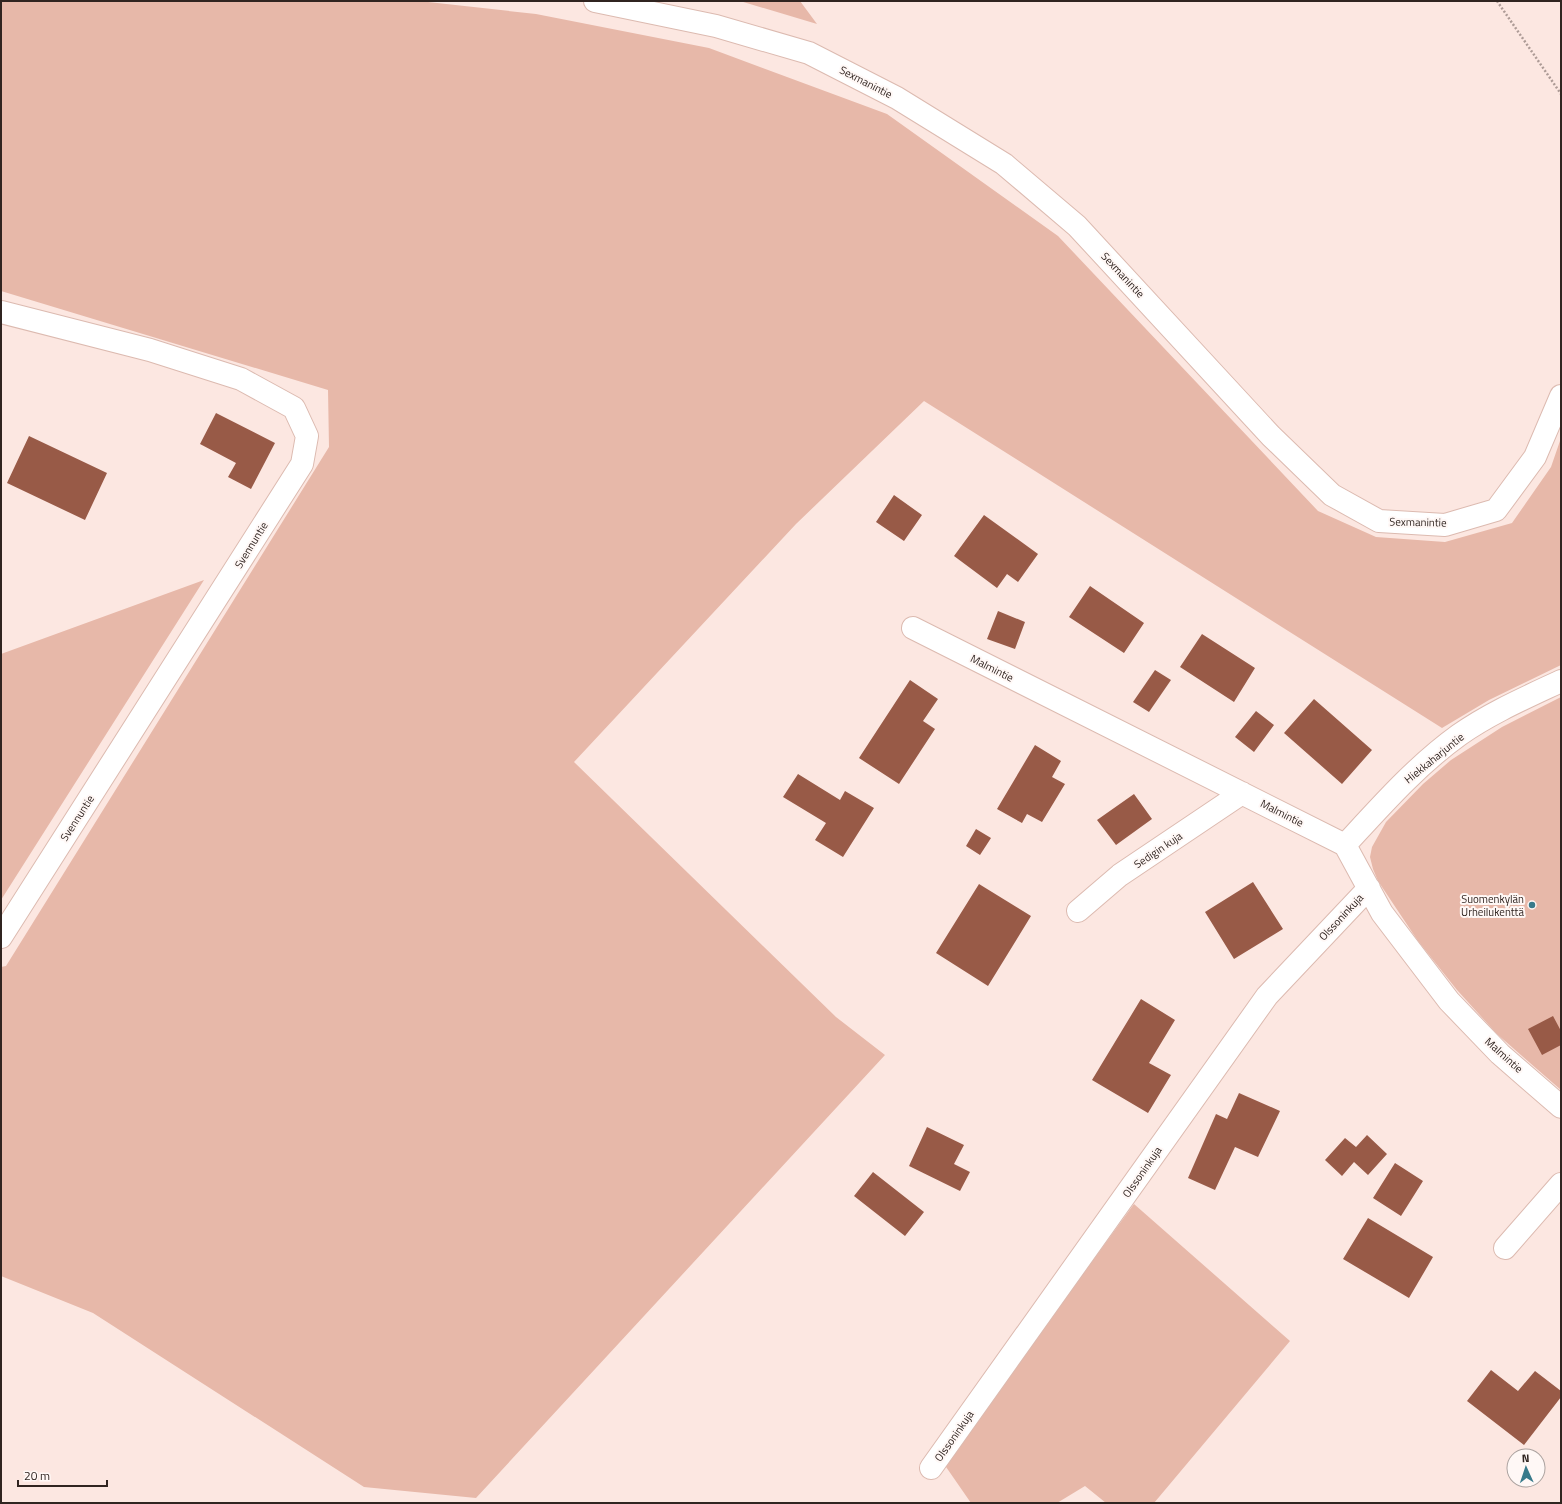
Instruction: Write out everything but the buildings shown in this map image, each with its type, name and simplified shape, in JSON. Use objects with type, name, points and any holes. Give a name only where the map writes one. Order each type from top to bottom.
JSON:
[{"type":"street","name":"Sexmanintie","points":[[595,1],[716,26],[809,53],[897,98],[1004,164],[1077,226],[1271,436],[1332,495],[1379,521],[1445,525],[1496,510],[1535,457],[1561,396]]},
{"type":"street","name":"Svennuntie","points":[[1,312],[150,350],[242,379],[294,408],[307,436],[302,464],[1,937]]},
{"type":"street","name":"Malmintie","points":[[913,628],[1345,845],[1382,913],[1449,1001],[1500,1054],[1561,1107]]},
{"type":"street","name":"Hiekkaharjuntie","points":[[1345,845],[1400,785],[1459,735],[1516,703],[1561,681]]},
{"type":"street","name":"Sedigin kuja","points":[[1078,911],[1120,875],[1242,793]]},
{"type":"street","name":"Olssoninkuja","points":[[931,1468],[1267,996],[1369,888]]},
{"type":"street","points":[[1505,1248],[1561,1184]]},
{"type":"path","points":[[1497,1],[1561,94]]},
{"type":"shaded area","points":[[1,1],[419,1],[536,14],[709,48],[887,114],[1058,236],[1318,511],[1376,537],[1445,542],[1512,523],[1551,467],[1561,438],[1561,665],[1489,700],[1442,728],[924,401],[796,524],[574,762],[836,1017],[885,1055],[476,1498],[364,1487],[93,1313],[1,1276],[1,967],[6,966],[329,447],[328,390],[1,291]]},
{"type":"shaded area","points":[[740,1],[800,1],[817,24]]},
{"type":"shaded area","points":[[204,580],[1,900],[1,654]]},
{"type":"shaded area","points":[[1561,697],[1561,1090],[1497,1034],[1457,990],[1418,941],[1378,881],[1370,857],[1372,847],[1386,822],[1423,784],[1451,760],[1502,727]]},
{"type":"shaded area","points":[[1134,1204],[1290,1341],[1154,1503],[1106,1503],[1085,1486],[1057,1503],[971,1503],[944,1464]]},
{"type":"place","name":"Suomenkylän Urheilukenttä","points":[[1532,905]]}]
